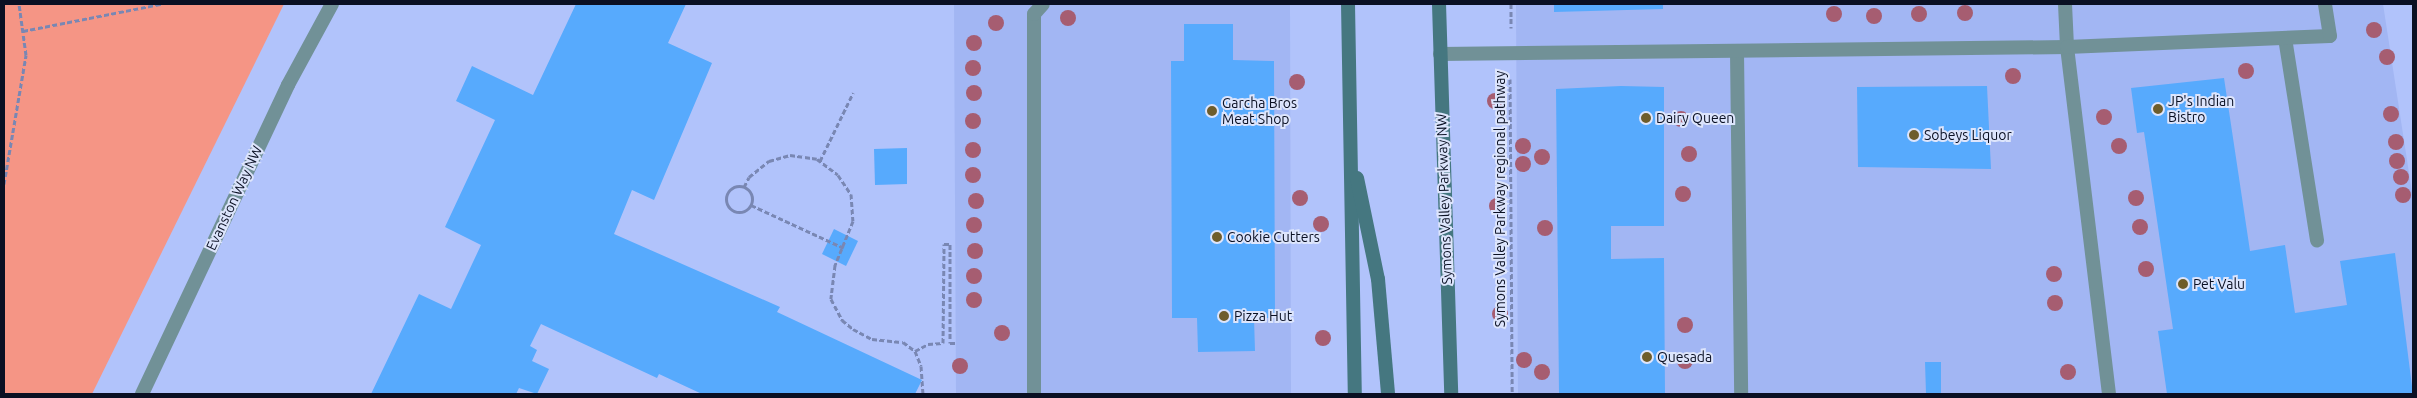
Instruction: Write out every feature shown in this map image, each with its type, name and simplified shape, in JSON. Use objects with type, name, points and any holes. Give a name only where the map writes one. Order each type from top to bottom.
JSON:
[{"type":"main road","points":[[1348,4],[1355,394]]},
{"type":"main road","name":"Symons Valley Parkway NW","points":[[1439,4],[1450,394]]},
{"type":"main road","points":[[1350,146],[1378,279],[1388,394]]},
{"type":"street","name":"Evanston Way NW","points":[[142,394],[284,94],[332,4]]},
{"type":"street","points":[[1034,394],[1034,14],[1043,4]]},
{"type":"street","points":[[2065,4],[2067,47],[2109,394]]},
{"type":"street","points":[[1440,54],[2067,47],[2330,36],[2325,4]]},
{"type":"street","points":[[2285,38],[2316,240]]},
{"type":"street","points":[[1737,52],[1741,394]]},
{"type":"path","points":[[4,184],[26,55],[19,4]]},
{"type":"path","points":[[23,31],[161,4]]},
{"type":"path","name":"Symons Valley Parkway regional pathway","points":[[1511,4],[1512,394]]},
{"type":"path","points":[[820,161],[853,93]]},
{"type":"path","points":[[744,186],[759,168],[774,159],[799,155],[820,161],[838,175],[851,194],[853,221],[844,248],[835,266],[831,283],[831,299],[842,320],[872,339],[904,342],[915,351],[921,366],[923,394]]},
{"type":"path","points":[[736,186],[744,186],[751,192],[752,204],[741,212],[732,210],[726,203],[729,190],[736,186]]},
{"type":"path","points":[[752,204],[844,248]]},
{"type":"path","points":[[915,351],[928,344],[943,343],[944,244],[950,244],[950,343],[955,343]]},
{"type":"shaded area","points":[[4,4],[284,4],[92,394],[4,394]]},
{"type":"shaded area","points":[[954,4],[1290,4],[1291,394],[956,394]]},
{"type":"shaded area","points":[[1516,4],[2383,4],[2413,199],[2413,394],[1518,394]]},
{"type":"building","points":[[576,4],[686,4],[668,43],[712,63],[654,200],[632,190],[614,234],[780,307],[777,312],[922,380],[915,394],[702,394],[659,374],[657,378],[541,324],[530,346],[537,350],[532,361],[549,369],[537,394],[519,388],[516,394],[371,394],[419,294],[451,309],[481,245],[445,227],[495,120],[456,101],[472,66],[533,95]]},
{"type":"building","points":[[1554,4],[1663,4],[1663,9],[1554,12]]},
{"type":"building","points":[[1184,24],[1233,24],[1233,60],[1274,61],[1275,318],[1254,318],[1255,351],[1198,352],[1197,318],[1172,318],[1171,61],[1184,61]]},
{"type":"building","points":[[2224,78],[2250,251],[2285,245],[2295,313],[2347,305],[2340,261],[2395,253],[2413,394],[2167,394],[2158,331],[2173,329],[2144,132],[2137,133],[2131,88]]},
{"type":"building","points":[[1621,86],[1664,87],[1664,226],[1611,226],[1611,259],[1664,258],[1665,394],[1559,394],[1556,89]]},
{"type":"building","points":[[1987,86],[1991,169],[1858,167],[1857,87]]},
{"type":"building","points":[[907,148],[907,184],[875,185],[874,149]]},
{"type":"building","points":[[834,229],[858,241],[846,266],[822,254]]},
{"type":"building","points":[[1925,362],[1941,362],[1941,394],[1926,394]]},
{"type":"place","name":"JP's Indian Bistro","points":[[2158,109]]},
{"type":"place","name":"Garcha Bros Meat Shop","points":[[1212,111]]},
{"type":"place","name":"Dairy Queen","points":[[1646,118]]},
{"type":"place","name":"Sobeys Liquor","points":[[1914,135]]},
{"type":"place","name":"Cookie Cutters","points":[[1217,237]]},
{"type":"place","name":"Pet Valu","points":[[2183,284]]},
{"type":"place","name":"Pizza Hut","points":[[1224,316]]},
{"type":"place","name":"Quesada","points":[[1647,357]]}]
